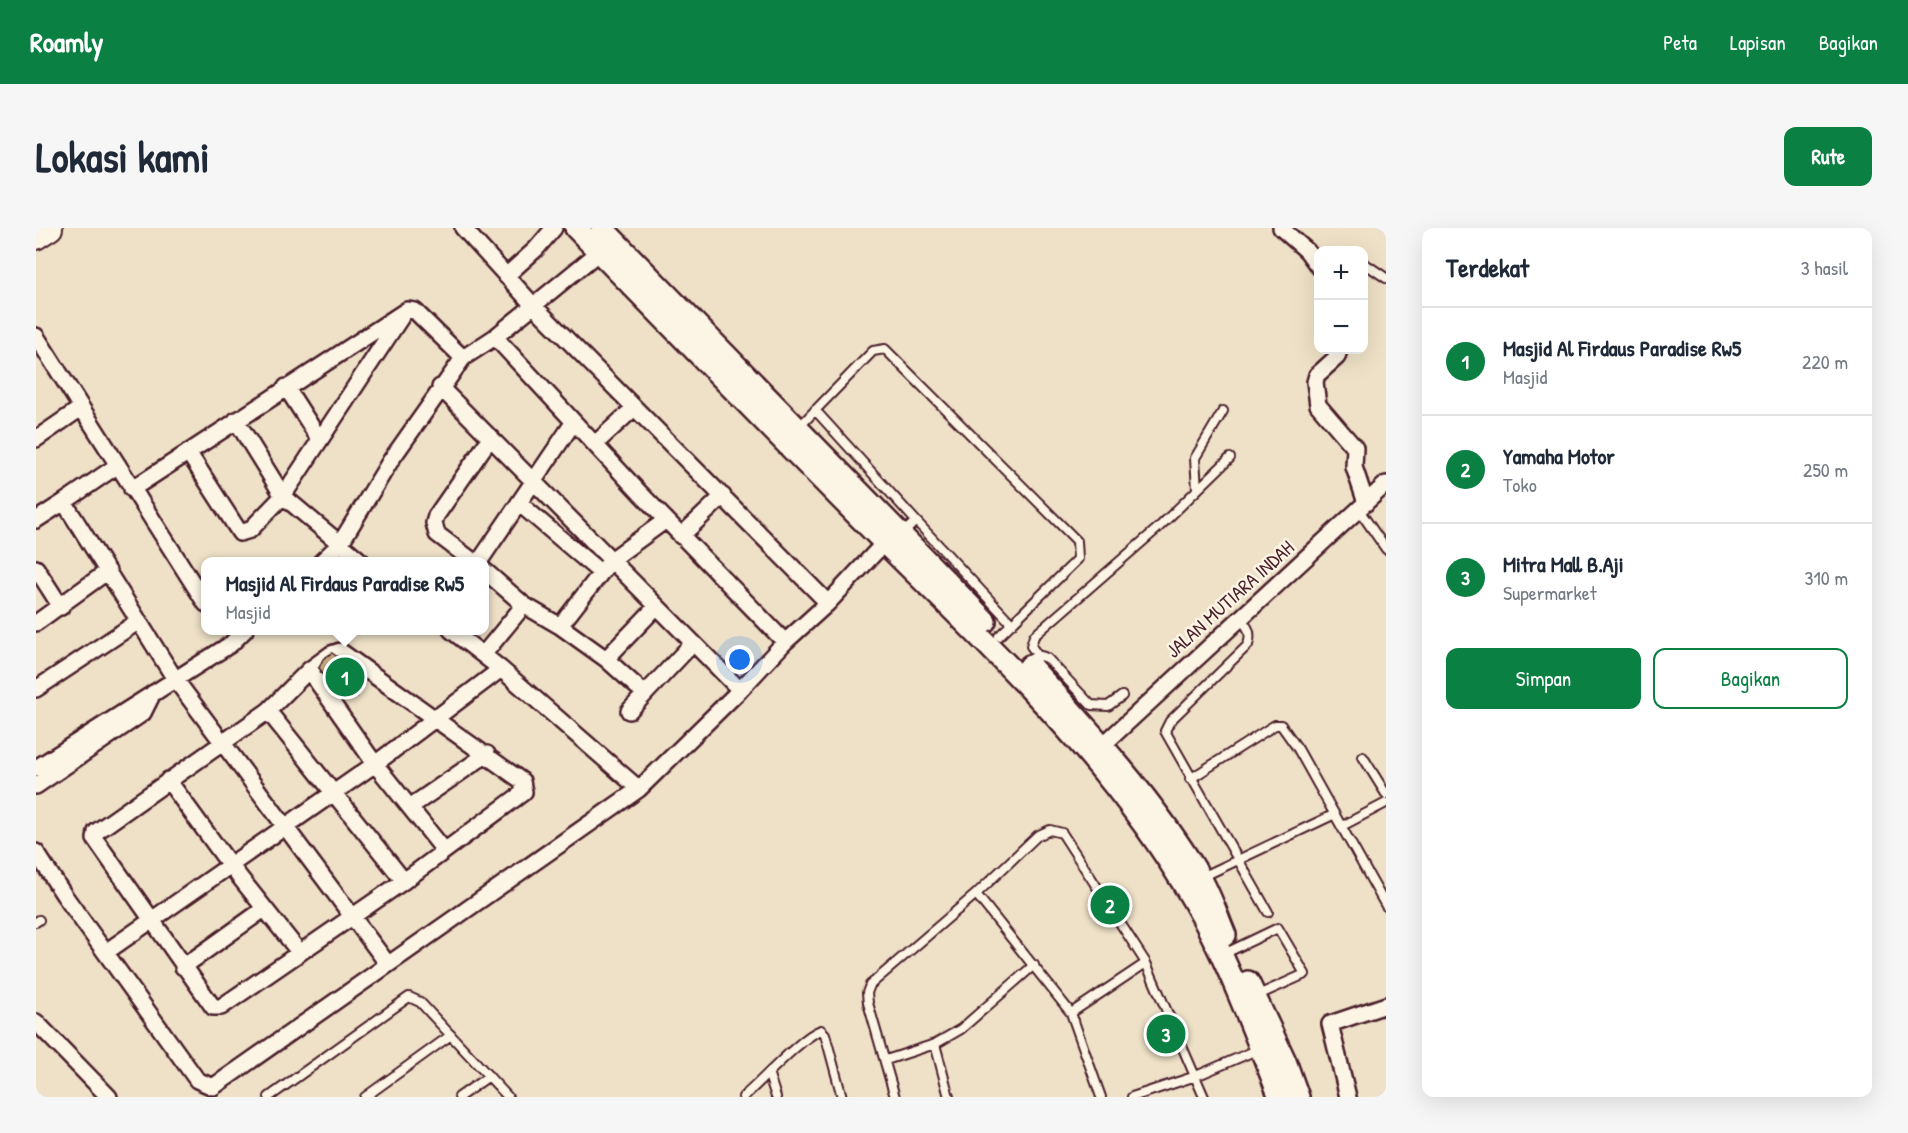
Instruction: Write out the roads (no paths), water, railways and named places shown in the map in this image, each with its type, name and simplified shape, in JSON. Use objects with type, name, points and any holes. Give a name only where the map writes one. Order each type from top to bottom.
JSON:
[{"type":"highway","points":[[36,237],[50,228]]},
{"type":"main road","points":[[576,228],[606,236],[901,533],[1026,662],[1102,745],[1173,853],[1231,976],[1280,1097]]},
{"type":"main road","points":[[606,236],[901,533],[1006,630],[1103,772],[1173,853],[1200,878],[1285,1061],[1298,1097]]},
{"type":"street","points":[[463,228],[533,305],[828,603]]},
{"type":"street","points":[[506,276],[536,249],[554,228]]},
{"type":"street","points":[[1281,228],[1314,261]]},
{"type":"street","points":[[325,557],[340,544],[391,460],[440,387],[463,358],[495,337],[533,305],[606,236]]},
{"type":"street","points":[[132,489],[404,312],[415,311],[463,358]]},
{"type":"street","points":[[188,452],[240,533],[250,530],[283,496],[404,312]]},
{"type":"street","points":[[36,336],[201,596]]},
{"type":"street","points":[[495,337],[573,423],[785,642]]},
{"type":"street","points":[[1338,354],[1317,375],[1316,399],[1318,405],[1350,440],[1354,448],[1354,467],[1363,506]]},
{"type":"street","points":[[286,387],[320,440]]},
{"type":"street","points":[[440,387],[740,690]]},
{"type":"street","points":[[36,439],[81,408]]},
{"type":"street","points":[[595,444],[634,408]]},
{"type":"street","points":[[236,420],[283,496],[357,557]]},
{"type":"street","points":[[479,557],[520,504],[573,423]]},
{"type":"street","points":[[470,557],[437,534],[434,523],[491,437]]},
{"type":"street","points":[[36,520],[118,465]]},
{"type":"street","name":"JALAN MUTIARA INDAH","points":[[1102,745],[1239,617],[1305,562],[1386,484]]},
{"type":"street","points":[[681,536],[723,496]]},
{"type":"street","points":[[64,502],[175,679],[221,744],[387,963]]},
{"type":"street","points":[[520,504],[601,573]]},
{"type":"street","points":[[560,626],[611,560],[666,520]]},
{"type":"street","points":[[36,852],[197,1080],[213,1087],[387,963],[639,789],[740,690],[785,642],[901,533]]},
{"type":"street","points":[[36,568],[61,607]]},
{"type":"street","points":[[36,623],[108,571]]},
{"type":"street","points":[[489,574],[524,605],[560,626],[606,659],[645,694]]},
{"type":"street","points":[[483,655],[524,605]]},
{"type":"street","points":[[606,659],[657,606]]},
{"type":"street","points":[[36,689],[138,621]]},
{"type":"street","points":[[225,635],[231,644]]},
{"type":"street","points":[[36,768],[231,644],[240,635]]},
{"type":"street","points":[[457,635],[501,669],[639,789]]},
{"type":"street","points":[[629,711],[693,643]]},
{"type":"street","points":[[340,651],[487,754],[522,781],[524,792],[404,881],[217,1008],[210,1004],[183,968],[94,836],[97,830],[268,711],[309,670],[340,651]]},
{"type":"street","points":[[106,952],[375,764],[501,669]]},
{"type":"street","points":[[309,670],[375,764],[444,850]]},
{"type":"street","points":[[36,786],[143,713],[153,693]]},
{"type":"street","points":[[268,711],[404,881]]},
{"type":"street","points":[[410,807],[487,754]]},
{"type":"street","points":[[168,780],[230,865],[300,953]]},
{"type":"street","points":[[183,968],[264,909]]},
{"type":"street","points":[[1348,1097],[1330,1024],[1386,1005]]},
{"type":"street","points":[[36,1022],[109,1097]]},
{"type":"lane","points":[[1368,265],[1386,278]]},
{"type":"lane","points":[[797,429],[873,351],[885,348],[1077,541],[1078,559],[1006,630]]},
{"type":"lane","points":[[815,410],[901,533]]},
{"type":"lane","points":[[1197,489],[1195,458],[1222,411]]},
{"type":"lane","points":[[1122,696],[1108,706],[1092,705],[1047,658],[1026,662],[1034,636],[1158,528],[1230,458]]},
{"type":"lane","points":[[1363,506],[1386,549]]},
{"type":"lane","points":[[1239,617],[1249,628],[1251,636],[1248,645],[1165,728],[1167,738],[1268,912]]},
{"type":"lane","points":[[1190,779],[1275,725],[1281,725],[1342,826],[1386,906]]},
{"type":"lane","points":[[1363,757],[1386,794]]},
{"type":"lane","points":[[1342,826],[1386,803]]},
{"type":"lane","points":[[1200,878],[1335,814]]},
{"type":"lane","points":[[896,1097],[868,1003],[870,985],[976,894],[1037,836],[1056,830],[1062,833],[1146,963],[1204,1097]]},
{"type":"lane","points":[[976,894],[1071,1013],[1101,1097]]},
{"type":"lane","points":[[1232,950],[1278,928],[1305,974],[1255,997]]},
{"type":"lane","points":[[1071,1013],[1146,963]]},
{"type":"lane","points":[[886,1060],[935,1044],[961,1029],[1034,965]]},
{"type":"lane","points":[[269,1097],[409,997],[420,1002],[508,1097]]},
{"type":"lane","points":[[743,1097],[769,1076],[808,1035],[821,1030],[825,1034],[842,1097]]},
{"type":"lane","points":[[365,1097],[451,1035]]},
{"type":"lane","points":[[935,1044],[949,1097]]},
{"type":"lane","points":[[1132,1097],[1196,1076],[1260,1048]]},
{"type":"lane","points":[[459,1097],[489,1076]]},
{"type":"lane","points":[[769,1076],[776,1097]]},
{"type":"place","name":"Masjid Al Firdaus Paradise Rw5","points":[[345,677]]},
{"type":"place","name":"Yamaha Motor","points":[[1110,905]]},
{"type":"place","name":"Mitra Mall B.Aji","points":[[1166,1034]]}]
